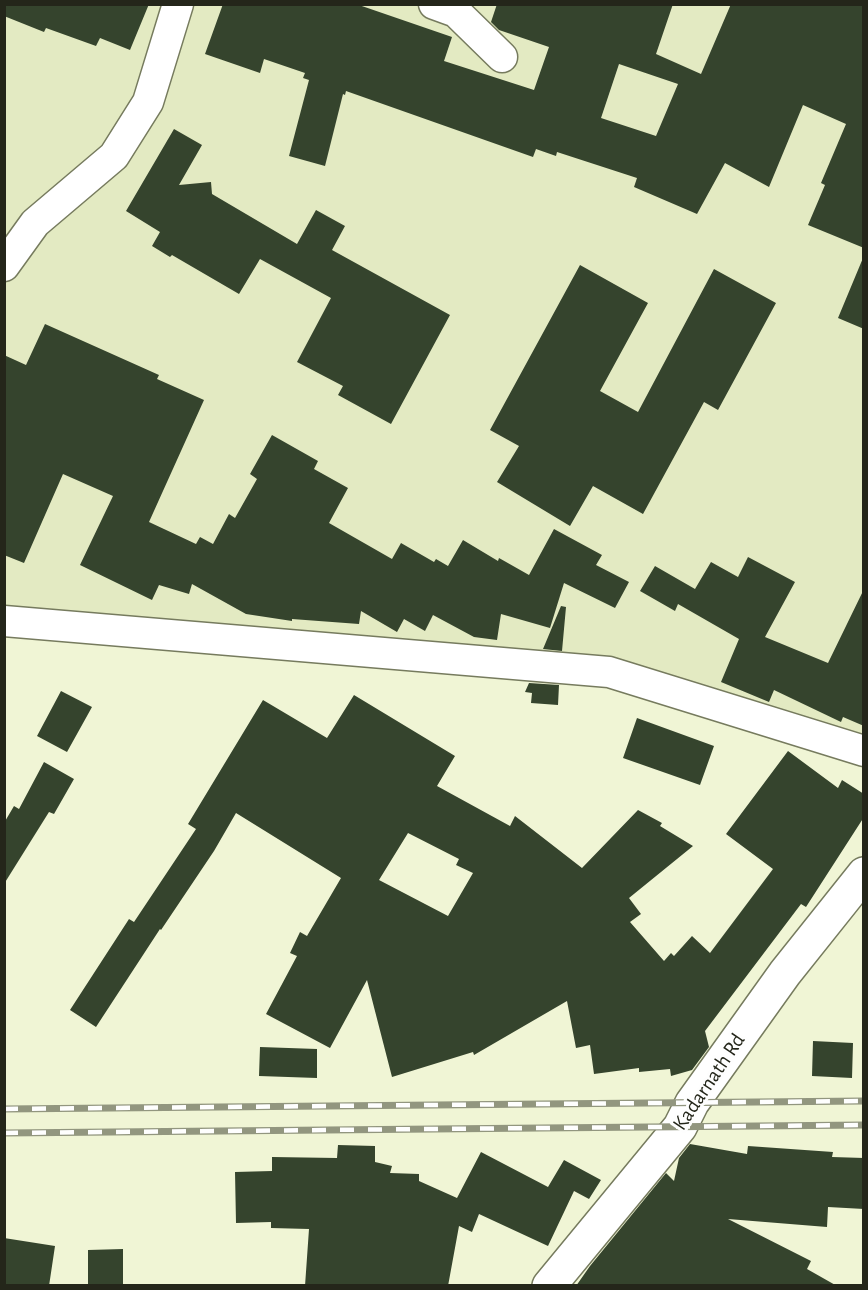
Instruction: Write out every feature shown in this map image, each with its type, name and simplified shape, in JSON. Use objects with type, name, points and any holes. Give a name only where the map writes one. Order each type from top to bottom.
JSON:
[{"type":"main road","name":"Kadarnath Rd","points":[[549,1286],[680,1127],[692,1103],[785,973],[864,874]]},
{"type":"street","points":[[4,266],[35,223],[114,156],[148,102],[178,4]]},
{"type":"street","points":[[434,4],[456,12],[502,57]]},
{"type":"street","points":[[4,621],[609,672],[864,751]]},
{"type":"shaded area","points":[[4,5],[863,5],[863,751],[609,672],[5,637]]},
{"type":"building","points":[[4,4],[149,4],[130,50],[100,38],[96,46],[46,28],[44,32],[4,16]]},
{"type":"building","points":[[223,4],[356,4],[452,37],[444,61],[534,90],[549,47],[499,30],[491,22],[497,4],[673,4],[656,54],[701,74],[731,4],[864,4],[864,248],[808,225],[825,185],[821,183],[846,124],[803,105],[769,187],[725,163],[697,214],[634,187],[637,178],[557,152],[556,156],[536,149],[533,157],[346,91],[345,95],[343,94],[325,166],[289,156],[309,80],[303,78],[305,73],[264,59],[260,73],[205,54]],"holes":[[[619,64],[678,84],[656,136],[601,118]]]},
{"type":"building","points":[[174,129],[202,145],[179,185],[211,182],[212,194],[297,244],[316,210],[345,226],[332,250],[450,315],[391,424],[338,395],[343,386],[297,362],[331,298],[260,259],[239,294],[152,246],[160,232],[126,211]]},
{"type":"building","points":[[864,258],[864,329],[838,318]]},
{"type":"building","points":[[580,265],[648,303],[600,391],[638,412],[714,269],[776,303],[718,410],[704,402],[643,514],[593,486],[570,526],[497,482],[519,446],[490,430]]},
{"type":"building","points":[[45,324],[159,375],[157,379],[204,400],[149,522],[196,544],[200,537],[213,544],[229,514],[235,518],[257,479],[250,474],[272,435],[318,461],[314,469],[348,488],[329,523],[392,559],[401,543],[434,562],[436,559],[448,566],[463,540],[498,561],[499,558],[529,575],[554,529],[602,555],[596,565],[629,582],[615,608],[564,583],[550,628],[501,614],[497,640],[474,637],[433,615],[425,631],[404,619],[397,632],[361,611],[359,624],[292,619],[292,621],[246,614],[192,584],[189,594],[159,585],[152,600],[80,565],[113,496],[63,474],[24,563],[4,555],[4,355],[26,365]]},
{"type":"building","points":[[748,557],[795,582],[765,637],[828,663],[864,589],[864,726],[843,717],[841,722],[774,690],[769,702],[721,682],[739,639],[678,604],[675,611],[640,591],[655,566],[695,589],[711,562],[738,577]]},
{"type":"building","points":[[561,606],[566,607],[562,651],[543,649]]},
{"type":"building","points":[[529,683],[559,685],[558,705],[531,703],[532,693],[525,692]]},
{"type":"building","points":[[61,691],[92,707],[67,752],[37,736]]},
{"type":"building","points":[[354,695],[455,756],[437,786],[510,826],[515,816],[582,868],[638,810],[662,823],[660,826],[693,846],[629,898],[641,914],[630,922],[664,961],[671,953],[674,956],[692,936],[710,953],[773,869],[726,834],[788,751],[838,788],[842,780],[864,794],[864,817],[806,907],[801,904],[705,1031],[709,1047],[692,1070],[671,1076],[670,1069],[639,1072],[639,1068],[594,1074],[590,1045],[576,1048],[567,1001],[474,1055],[473,1052],[392,1077],[367,980],[330,1048],[266,1014],[297,956],[290,953],[300,932],[307,936],[341,878],[236,813],[214,851],[96,1027],[70,1010],[129,919],[134,922],[196,829],[188,824],[263,700],[327,738]],"holes":[[[408,833],[459,859],[456,865],[473,873],[448,916],[379,880]]]},
{"type":"building","points":[[637,718],[714,746],[700,785],[623,758]]},
{"type":"building","points":[[44,762],[74,779],[54,814],[49,812],[4,884],[4,823],[14,806],[19,809]]},
{"type":"building","points":[[813,1041],[853,1043],[852,1078],[812,1076]]},
{"type":"building","points":[[260,1047],[317,1049],[317,1078],[259,1076]]},
{"type":"building","points":[[690,1144],[747,1154],[748,1146],[833,1152],[832,1157],[864,1158],[864,1209],[828,1207],[827,1227],[728,1219],[811,1261],[807,1269],[837,1286],[576,1286],[666,1173],[674,1181],[679,1158]]},
{"type":"building","points":[[338,1145],[375,1146],[375,1162],[392,1166],[390,1173],[419,1174],[419,1181],[457,1198],[481,1152],[548,1187],[564,1160],[601,1180],[589,1199],[574,1191],[548,1246],[479,1214],[472,1232],[459,1226],[448,1286],[305,1286],[309,1229],[271,1228],[271,1222],[236,1223],[235,1172],[272,1171],[272,1157],[337,1158]]},
{"type":"building","points":[[4,1238],[55,1246],[49,1286],[4,1286]]},
{"type":"building","points":[[123,1249],[123,1286],[88,1286],[88,1250]]},
{"type":"railway","points":[[4,1109],[864,1101]]},
{"type":"railway","points":[[4,1133],[864,1125]]}]
